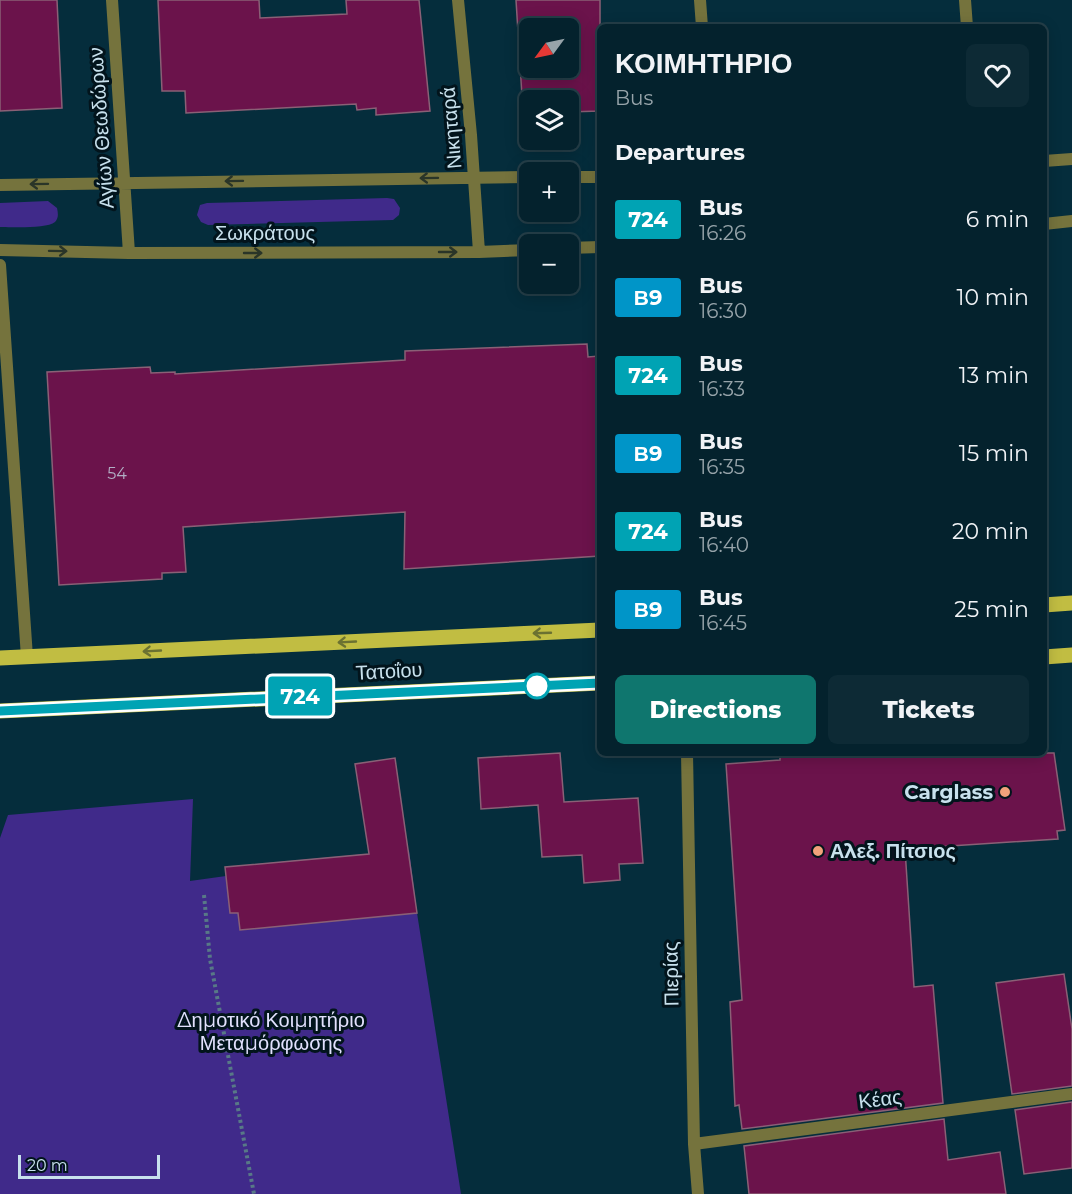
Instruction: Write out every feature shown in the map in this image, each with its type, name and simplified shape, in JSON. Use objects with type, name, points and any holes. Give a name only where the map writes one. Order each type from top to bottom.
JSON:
[{"type":"main road","points":[[1047,605],[1072,603]]},
{"type":"main road","name":"Τατοΐου","points":[[0,658],[597,630]]},
{"type":"main road","points":[[1047,657],[1072,656]]},
{"type":"main road","name":"Τατοΐου","points":[[0,711],[597,683]]},
{"type":"street","name":"Αγίων Θεωδώρων","points":[[112,0],[129,253]]},
{"type":"street","name":"Νικηταρά","points":[[458,0],[475,177],[479,252]]},
{"type":"street","points":[[700,0],[702,24]]},
{"type":"street","points":[[964,0],[967,24]]},
{"type":"street","points":[[1047,161],[1072,159]]},
{"type":"street","points":[[0,184],[519,177]]},
{"type":"street","points":[[579,177],[597,177]]},
{"type":"street","points":[[1047,224],[1072,221]]},
{"type":"street","points":[[579,248],[597,247]]},
{"type":"street","name":"Σωκράτους","points":[[0,250],[129,253],[519,250]]},
{"type":"street","points":[[0,265],[27,657]]},
{"type":"street","name":"Πιερίας","points":[[687,756],[694,1144],[698,1194]]},
{"type":"street","name":"Κέας","points":[[694,1144],[1072,1094]]},
{"type":"path","points":[[204,895],[210,959],[254,1194]]},
{"type":"green space","points":[[394,199],[400,208],[399,215],[393,220],[208,225],[201,222],[197,215],[200,205],[207,203]]},
{"type":"green space","points":[[48,201],[57,208],[58,217],[55,222],[37,227],[0,227],[0,203]]},
{"type":"green space","name":"Δημοτικό Κοιμητήριο Μεταμόρφωσης","points":[[193,799],[190,881],[226,876],[225,867],[409,850],[461,1194],[0,1194],[0,838],[8,815]]},
{"type":"building","points":[[0,0],[57,0],[62,108],[0,111]]},
{"type":"building","points":[[158,0],[259,0],[260,18],[347,14],[346,0],[419,0],[430,111],[376,115],[376,108],[357,110],[356,104],[186,113],[185,91],[162,91]]},
{"type":"building","points":[[516,0],[600,0],[600,24],[597,24],[597,111],[579,112],[579,90],[522,90],[521,78],[579,78],[579,18],[519,18],[519,48]]},
{"type":"building","points":[[587,344],[588,357],[597,356],[597,556],[404,569],[405,512],[183,527],[186,572],[162,573],[162,579],[59,585],[47,372],[150,367],[151,373],[175,372],[175,374],[405,360],[405,351]]},
{"type":"building","points":[[560,753],[564,802],[638,798],[643,863],[619,864],[620,880],[584,883],[582,855],[542,857],[538,805],[481,809],[478,758]]},
{"type":"building","points":[[1047,753],[1054,753],[1065,830],[1057,831],[1058,839],[905,849],[914,987],[933,985],[943,1103],[742,1129],[739,1105],[735,1106],[730,1002],[742,1000],[726,764],[780,760],[780,757],[1047,756]]},
{"type":"building","points":[[395,758],[417,913],[240,930],[238,913],[230,913],[225,867],[369,854],[355,764]]},
{"type":"building","points":[[1064,974],[1072,1029],[1072,1086],[1012,1094],[996,983]]},
{"type":"building","points":[[1072,1102],[1072,1168],[1024,1174],[1015,1110]]},
{"type":"building","points":[[944,1119],[948,1160],[1000,1152],[1006,1194],[749,1194],[744,1146]]},
{"type":"bus line","name":"724","points":[[0,711],[597,683]]},
{"type":"place","name":"Carglass","points":[[1005,792]]},
{"type":"place","name":"Αλεξ. Πίτσιος","points":[[818,851]]}]
